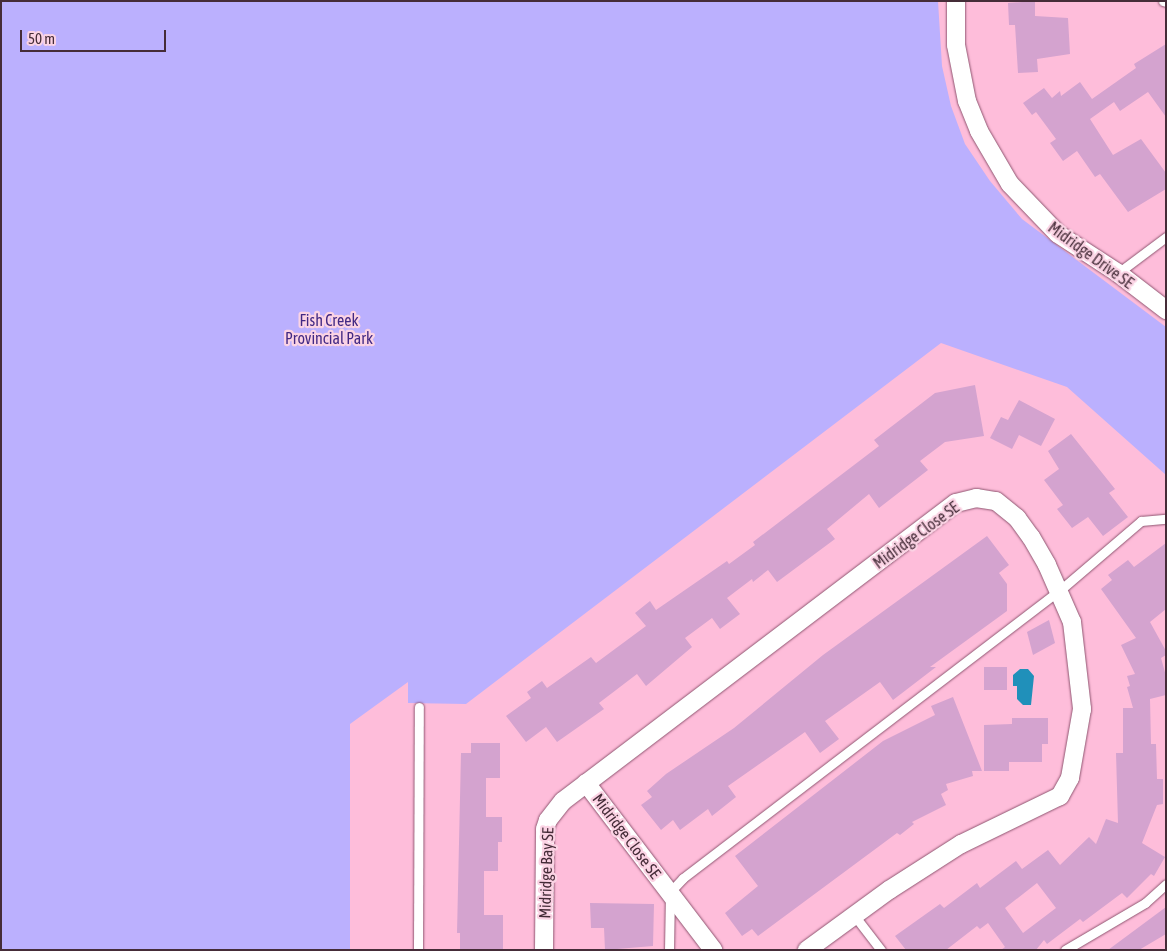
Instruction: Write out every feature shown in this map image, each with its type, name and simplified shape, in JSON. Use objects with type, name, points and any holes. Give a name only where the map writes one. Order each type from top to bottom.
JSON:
[{"type":"street","name":"Midridge Drive SE","points":[[956,1],[960,72],[967,101],[993,158],[1010,184],[1058,234],[1118,273],[1166,310]]},
{"type":"street","name":"Midridge Close SE","points":[[713,950],[586,783],[961,501],[988,498],[1005,506],[1030,537],[1059,591],[1072,622],[1082,709],[1073,770],[1066,788],[1046,804],[961,844],[854,915],[807,950]]},
{"type":"street","name":"Midridge Bay SE","points":[[544,950],[544,842],[548,820],[563,801],[586,783]]},
{"type":"lane","points":[[1118,273],[1166,237]]},
{"type":"lane","points":[[669,950],[670,892],[683,878],[1059,591],[1141,521],[1166,519]]},
{"type":"lane","points":[[418,950],[419,707]]},
{"type":"lane","points":[[1065,950],[1145,904],[1166,884]]},
{"type":"lane","points":[[854,915],[881,950]]},
{"type":"green space","name":"Fish Creek Provincial Park","points":[[1,1],[938,1],[942,66],[951,106],[965,144],[990,181],[1022,219],[1166,327],[1166,475],[1067,387],[941,343],[466,704],[408,703],[408,682],[350,724],[350,950],[1,950]]},
{"type":"water","points":[[1020,669],[1028,669],[1034,676],[1031,705],[1023,705],[1017,699],[1017,686],[1013,686],[1013,675]]},
{"type":"building","points":[[1035,1],[1035,16],[1068,18],[1070,54],[1037,59],[1038,72],[1018,73],[1015,25],[1009,25],[1008,3]]},
{"type":"building","points":[[1166,44],[1166,117],[1148,92],[1120,111],[1114,102],[1090,119],[1113,155],[1141,139],[1166,173],[1166,189],[1128,212],[1100,174],[1095,177],[1077,151],[1063,161],[1050,143],[1056,139],[1036,112],[1032,115],[1023,103],[1044,88],[1052,98],[1060,91],[1061,96],[1080,82],[1092,99],[1136,68],[1134,64]]},
{"type":"building","points":[[975,385],[984,436],[945,442],[920,461],[928,470],[879,508],[869,494],[827,529],[835,539],[777,582],[768,570],[753,582],[752,579],[727,598],[740,614],[720,629],[712,618],[685,638],[692,647],[646,686],[637,674],[599,703],[604,709],[557,742],[546,727],[526,742],[506,716],[531,698],[527,692],[542,681],[547,688],[591,657],[596,663],[646,626],[635,613],[650,601],[656,610],[727,561],[729,564],[755,545],[753,542],[879,446],[874,440],[935,393]]},
{"type":"building","points":[[1019,400],[1055,419],[1041,446],[1019,435],[1012,449],[990,438],[1001,417],[1008,420]]},
{"type":"building","points":[[1071,434],[1115,489],[1109,493],[1128,517],[1103,536],[1088,517],[1072,528],[1057,509],[1063,505],[1044,480],[1059,469],[1048,451]]},
{"type":"building","points":[[987,536],[1009,565],[999,573],[1007,584],[1007,611],[930,667],[936,667],[893,700],[880,682],[825,721],[839,739],[820,753],[805,732],[728,786],[736,797],[712,816],[708,809],[680,830],[673,820],[661,830],[641,805],[652,797],[647,791],[666,774],[734,728],[823,655]]},
{"type":"building","points":[[1166,543],[1166,609],[1150,622],[1166,651],[1166,655],[1161,658],[1166,676],[1166,695],[1150,699],[1151,744],[1156,744],[1157,779],[1163,779],[1163,804],[1157,805],[1142,843],[1165,857],[1154,876],[1151,874],[1127,898],[1122,893],[1083,922],[1080,919],[1047,944],[1044,940],[1036,950],[1001,950],[1005,947],[988,923],[980,929],[977,926],[946,950],[906,950],[895,936],[940,904],[944,908],[977,883],[980,888],[1016,861],[1022,869],[1048,850],[1060,865],[1089,837],[1096,844],[1106,819],[1118,823],[1116,753],[1123,753],[1123,708],[1133,708],[1127,687],[1130,686],[1127,676],[1135,674],[1121,645],[1136,638],[1101,589],[1112,580],[1108,575],[1128,560],[1134,567]],"holes":[[[1037,883],[1056,908],[1023,933],[1005,908]]]},
{"type":"building","points":[[1049,620],[1055,643],[1033,655],[1027,632]]},
{"type":"building","points":[[984,667],[1007,667],[1007,690],[984,690]]},
{"type":"building","points":[[953,697],[982,771],[972,771],[973,776],[946,784],[948,790],[941,794],[946,805],[912,822],[914,824],[900,835],[897,833],[758,936],[752,929],[742,936],[725,913],[758,886],[735,856],[883,741],[935,715],[931,706]]},
{"type":"building","points":[[1012,718],[1048,718],[1048,744],[1042,744],[1042,762],[1009,762],[1009,771],[984,771],[984,725],[1012,724]]},
{"type":"building","points":[[471,743],[500,743],[500,778],[486,778],[486,817],[502,817],[502,842],[498,842],[498,871],[484,871],[484,915],[503,915],[503,950],[460,950],[460,933],[457,933],[461,753],[471,753]]},
{"type":"building","points":[[590,903],[654,904],[653,946],[605,950],[604,928],[591,928]]},
{"type":"building","points":[[1166,907],[1166,934],[1139,950],[1108,950]]}]
